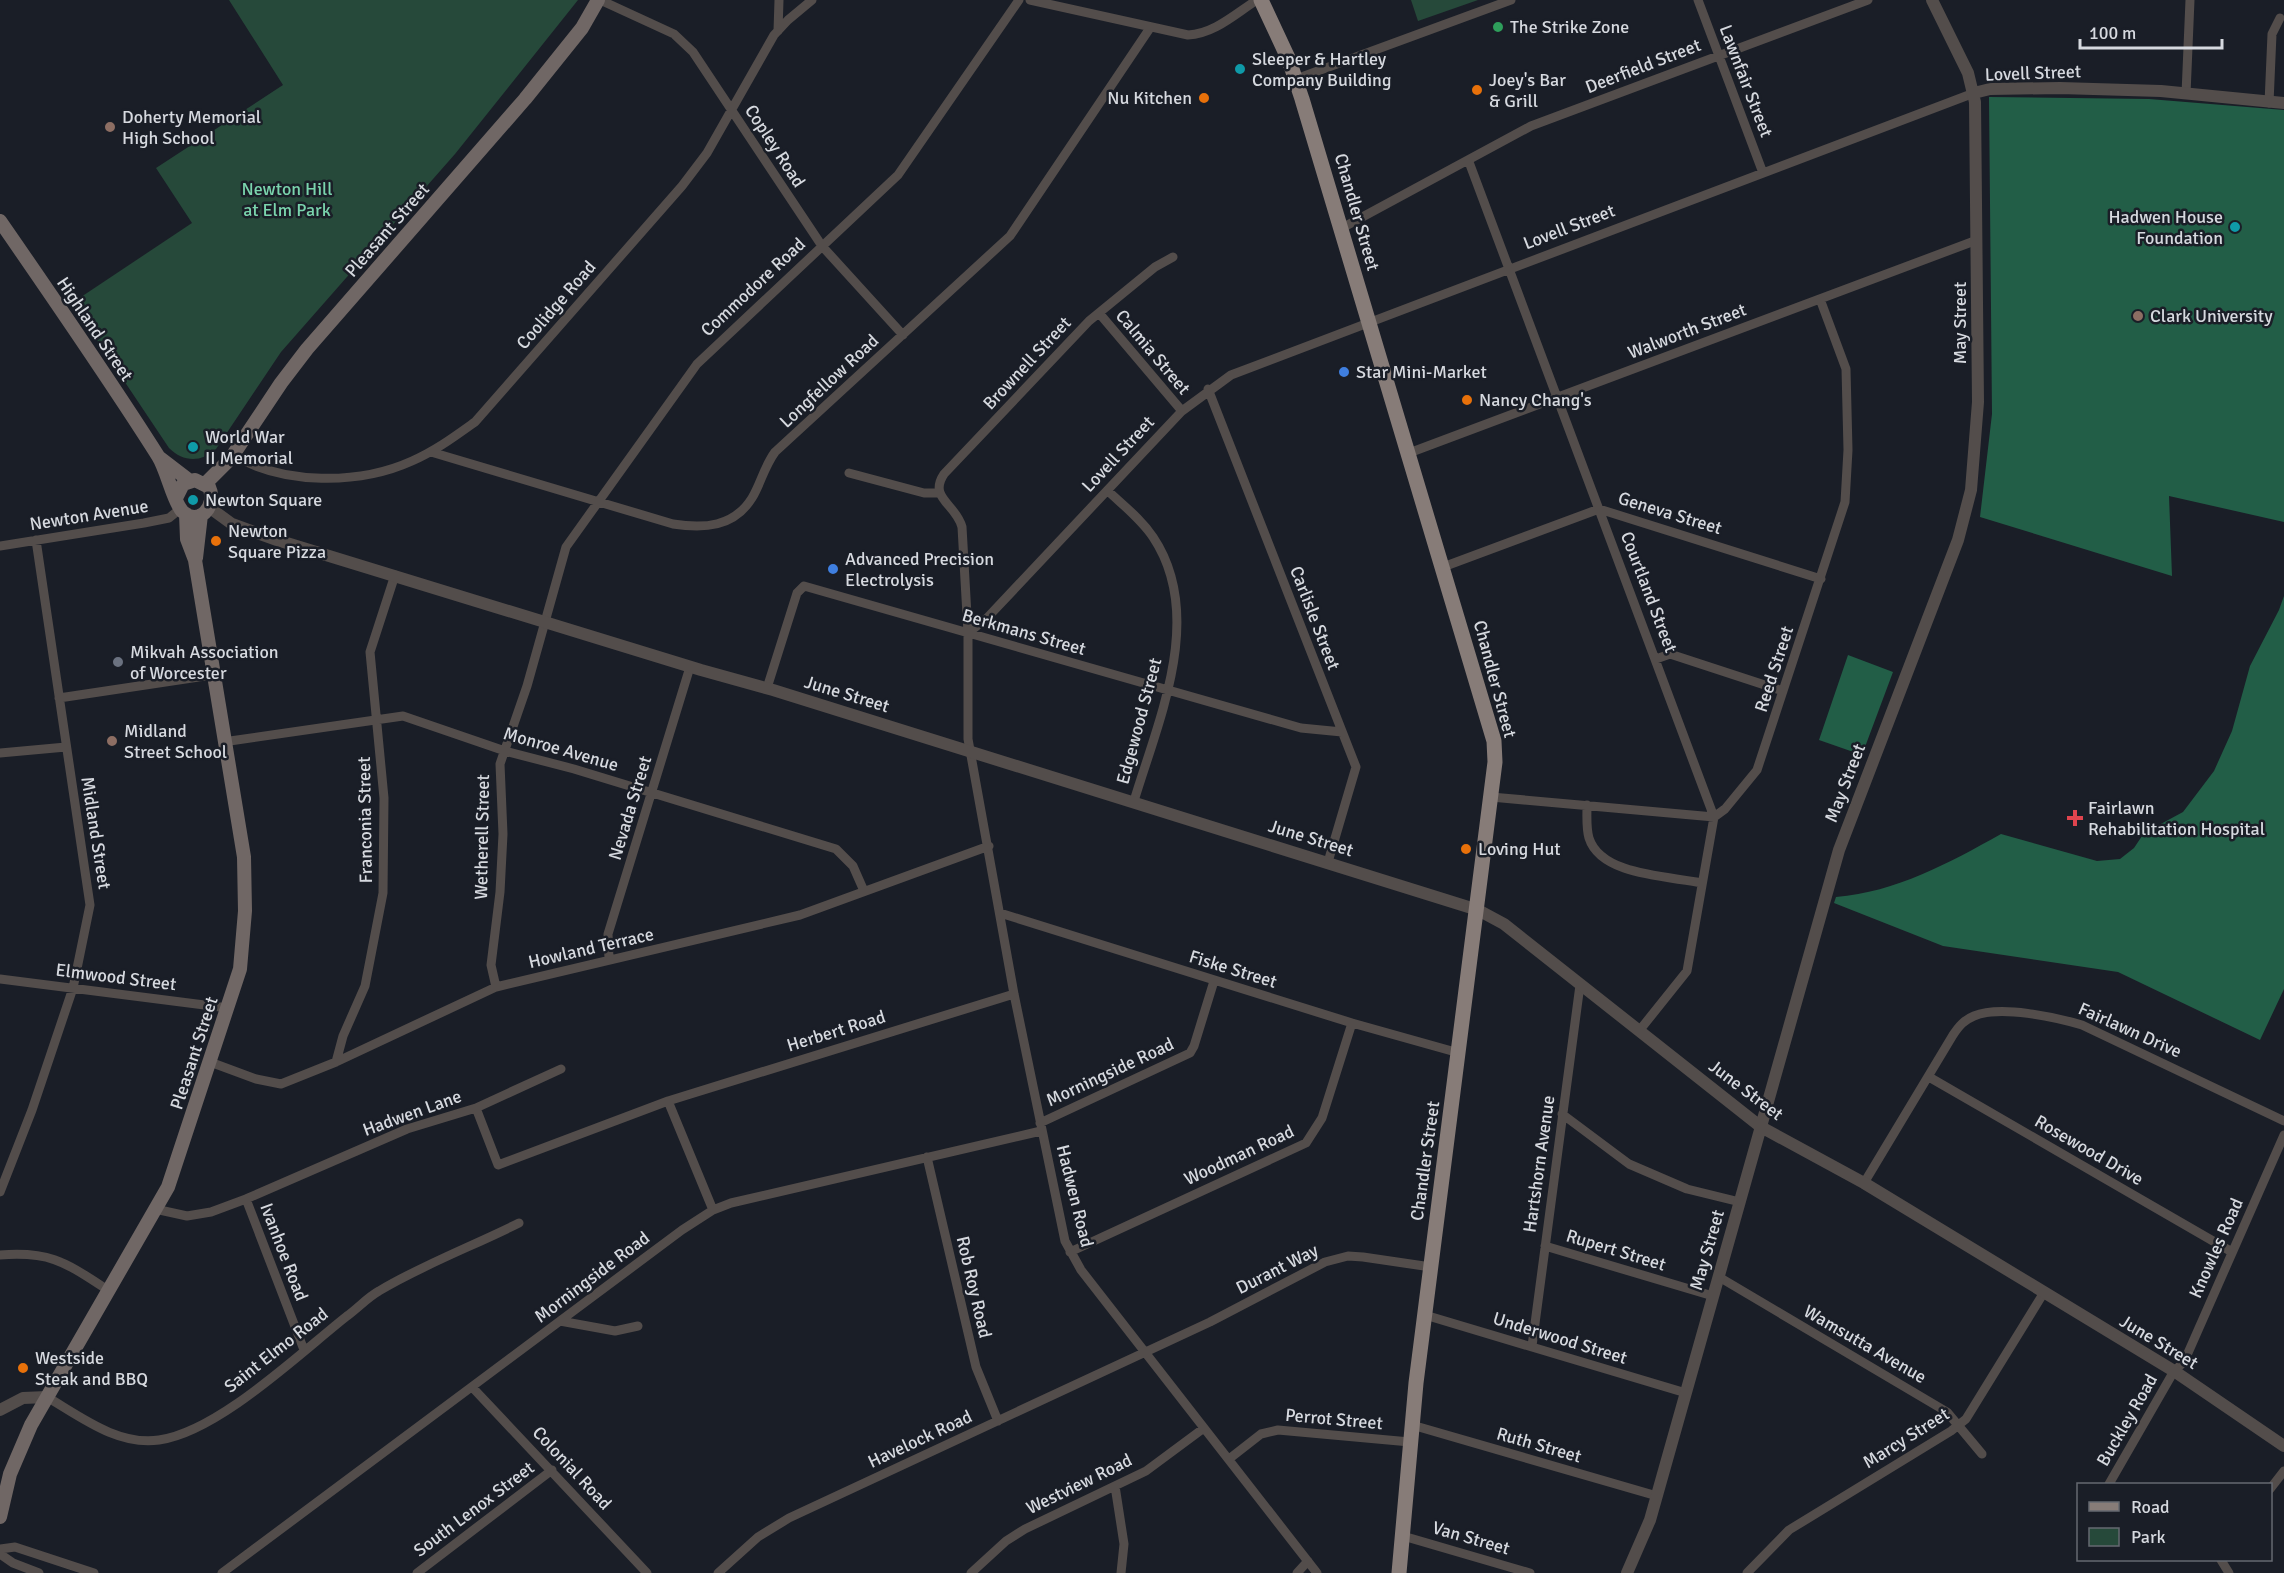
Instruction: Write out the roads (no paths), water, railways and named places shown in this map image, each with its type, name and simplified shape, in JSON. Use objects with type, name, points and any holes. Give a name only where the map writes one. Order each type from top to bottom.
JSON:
[{"type":"main road","name":"Pleasant Street","points":[[205,483],[233,455],[281,382],[307,349],[525,99],[582,28],[599,0]]},
{"type":"main road","name":"Chandler Street","points":[[1259,0],[1296,79],[1494,741],[1491,797],[1478,910],[1410,1442],[1399,1573]]},
{"type":"main road","name":"Highland Street","points":[[0,221],[160,458],[181,507]]},
{"type":"main road","name":"Highland Street","points":[[160,458],[190,481]]},
{"type":"main road","points":[[190,481],[205,483],[213,498],[206,512],[181,507],[183,484],[190,481]]},
{"type":"main road","name":"Pleasant Street","points":[[0,1517],[17,1456],[47,1397],[155,1209],[174,1171],[228,1008],[241,958],[245,898],[244,857],[223,742],[195,560],[187,539],[181,507]]},
{"type":"main road","name":"Pleasant Street","points":[[195,560],[206,512]]},
{"type":"street","name":"Copley Road","points":[[599,0],[639,16],[681,39],[693,52],[822,246],[903,335]]},
{"type":"street","points":[[778,0],[778,31]]},
{"type":"street","name":"Coolidge Road","points":[[233,455],[246,463],[273,471],[323,478],[386,470],[431,452],[475,422],[682,186],[707,153],[760,58],[778,31],[812,0]]},
{"type":"street","name":"Commodore Road","points":[[544,621],[566,547],[697,364],[898,175],[1019,0]]},
{"type":"street","points":[[1030,0],[1177,34],[1200,35],[1212,30],[1259,0]]},
{"type":"street","points":[[1296,79],[1511,0]]},
{"type":"street","name":"Lawnfair Street","points":[[1698,0],[1763,173]]},
{"type":"street","name":"Deerfield Street","points":[[1342,228],[1469,162],[1531,126],[1868,0]]},
{"type":"street","name":"May Street","points":[[1627,1573],[1642,1541],[1657,1496],[1839,850],[1958,540],[1969,503],[1978,402],[1974,93],[1968,73],[1932,0]]},
{"type":"street","points":[[2186,94],[2190,0]]},
{"type":"street","points":[[2269,103],[2272,34],[2280,18]]},
{"type":"street","name":"Longfellow Road","points":[[431,452],[671,524],[692,527],[712,526],[732,518],[752,498],[764,467],[775,452],[1010,236],[1150,28]]},
{"type":"street","name":"Lovell Street","points":[[968,633],[987,618],[1182,411],[1208,390],[1241,370],[1974,93],[1990,89],[2161,90],[2284,103]]},
{"type":"street","name":"Courtland Street","points":[[1469,162],[1714,817]]},
{"type":"street","name":"Walworth Street","points":[[1409,453],[1977,240]]},
{"type":"street","name":"Brownell Street","points":[[939,493],[940,481],[944,474],[1099,313],[1155,267],[1173,257]]},
{"type":"street","name":"Reed Street","points":[[1714,817],[1725,809],[1757,770],[1845,502],[1848,396],[1846,369],[1820,300]]},
{"type":"street","name":"Calmia Street","points":[[1099,313],[1182,411]]},
{"type":"street","name":"Carlisle Street","points":[[1208,390],[1356,767],[1328,862]]},
{"type":"street","points":[[849,473],[924,493],[939,493],[957,513],[963,527],[968,633],[968,739],[971,752]]},
{"type":"street","name":"Edgewood Street","points":[[1108,491],[1154,537],[1171,576],[1177,623],[1168,689],[1134,801]]},
{"type":"street","name":"Newton Avenue","points":[[0,546],[169,518],[181,507]]},
{"type":"street","name":"Geneva Street","points":[[1443,567],[1599,509],[1821,579]]},
{"type":"street","name":"June Street","points":[[206,512],[232,524],[690,667],[767,688],[1134,801],[1478,910],[1504,924],[1761,1127],[1864,1183],[2043,1294],[2174,1371],[2284,1446]]},
{"type":"street","name":"Midland Street","points":[[0,1189],[32,1110],[73,988],[90,905],[36,540]]},
{"type":"street","name":"Franconia Street","points":[[336,1062],[343,1036],[365,986],[383,892],[384,798],[370,652],[395,575]]},
{"type":"street","name":"Berkmans Street","points":[[767,688],[800,587],[1301,728],[1342,732]]},
{"type":"street","name":"Wetherell Street","points":[[496,987],[491,965],[500,892],[503,834],[500,764],[544,621]]},
{"type":"street","points":[[1656,659],[1670,654],[1783,691]]},
{"type":"street","name":"Nevada Street","points":[[609,959],[608,934],[690,667]]},
{"type":"street","points":[[59,698],[212,675]]},
{"type":"street","name":"Monroe Avenue","points":[[223,742],[403,716],[505,751],[651,792],[836,849],[847,857],[864,891]]},
{"type":"street","points":[[0,753],[66,747]]},
{"type":"street","name":"Hadwen Road","points":[[971,752],[1014,994],[1041,1127],[1070,1252],[1317,1573]]},
{"type":"street","points":[[1491,797],[1714,817],[1687,971],[1639,1030]]},
{"type":"street","points":[[1587,805],[1589,838],[1604,859],[1628,869],[1702,883]]},
{"type":"street","name":"Howland Terrace","points":[[210,1062],[256,1079],[281,1084],[336,1062],[496,987],[800,915],[989,846]]},
{"type":"street","name":"Fiske Street","points":[[1000,913],[1214,981],[1459,1053]]},
{"type":"street","name":"Elmwood Street","points":[[0,979],[228,1008]]},
{"type":"street","name":"Morningside Road","points":[[222,1573],[713,1210],[730,1203],[927,1157],[1041,1127],[1190,1053],[1214,981]]},
{"type":"street","name":"Hartshorn Avenue","points":[[1532,1346],[1580,986]]},
{"type":"street","name":"Herbert Road","points":[[668,1101],[1014,994]]},
{"type":"street","name":"Fairlawn Drive","points":[[1864,1183],[1961,1023],[1972,1016],[1998,1011],[2055,1018],[2082,1025],[2110,1036],[2284,1121]]},
{"type":"street","name":"Woodman Road","points":[[1070,1252],[1306,1143],[1322,1118],[1352,1023]]},
{"type":"street","points":[[476,1108],[561,1069]]},
{"type":"street","name":"Rosewood Drive","points":[[1929,1077],[2232,1252]]},
{"type":"street","points":[[668,1101],[713,1210]]},
{"type":"street","name":"Hadwen Lane","points":[[155,1209],[187,1216],[246,1199],[407,1129],[476,1108],[498,1165],[668,1101]]},
{"type":"street","points":[[1562,1114],[1629,1164],[1687,1189],[1740,1202]]},
{"type":"street","name":"Knowles Road","points":[[2174,1371],[2184,1362],[2284,1135]]},
{"type":"street","name":"Rob Roy Road","points":[[927,1157],[976,1367],[998,1421]]},
{"type":"street","name":"Ivanhoe Road","points":[[246,1199],[304,1350]]},
{"type":"street","name":"Saint Elmo Road","points":[[47,1397],[110,1433],[129,1439],[159,1440],[187,1433],[212,1420],[378,1291],[519,1223]]},
{"type":"street","name":"Rupert Street","points":[[1545,1246],[1713,1296]]},
{"type":"street","points":[[0,1255],[39,1254],[77,1270],[108,1290]]},
{"type":"street","name":"Durant Way","points":[[1146,1351],[1336,1258],[1363,1257],[1431,1267]]},
{"type":"street","name":"Wamsutta Avenue","points":[[1719,1277],[1947,1412],[1982,1454]]},
{"type":"street","name":"Marcy Street","points":[[1747,1573],[1789,1530],[1959,1426],[1972,1412],[2043,1294]]},
{"type":"street","name":"Underwood Street","points":[[1425,1315],[1686,1393]]},
{"type":"street","points":[[560,1321],[615,1331],[638,1326]]},
{"type":"street","name":"Havelock Road","points":[[718,1573],[758,1537],[786,1520],[1146,1351]]},
{"type":"street","name":"Buckley Road","points":[[2110,1483],[2174,1371]]},
{"type":"street","name":"Colonial Road","points":[[472,1387],[552,1470],[641,1571]]},
{"type":"street","points":[[0,1410],[23,1398],[47,1397]]},
{"type":"street","name":"Ruth Street","points":[[1412,1425],[1657,1496]]},
{"type":"street","name":"Westview Road","points":[[971,1573],[1006,1541],[1025,1528],[1156,1464],[1204,1428]]},
{"type":"street","name":"Perrot Street","points":[[1229,1459],[1261,1434],[1278,1430],[1410,1442]]},
{"type":"street","name":"South Lenox Street","points":[[417,1573],[552,1470]]},
{"type":"street","points":[[2272,1488],[2284,1471]]},
{"type":"street","points":[[1115,1486],[1124,1544],[1121,1573]]},
{"type":"street","name":"Van Street","points":[[1402,1536],[1530,1573]]},
{"type":"street","points":[[0,1549],[15,1547],[94,1573]]},
{"type":"street","points":[[0,1554],[13,1563],[39,1573]]},
{"type":"street","points":[[1297,1573],[1308,1561]]},
{"type":"place","name":"The Strike Zone","points":[[1498,27]]},
{"type":"place","name":"Sleeper & Hartley Company Building","points":[[1240,69]]},
{"type":"place","name":"Joey's Bar & Grill","points":[[1477,90]]},
{"type":"place","name":"Nu Kitchen","points":[[1204,98]]},
{"type":"place","name":"Doherty Memorial High School","points":[[110,127]]},
{"type":"place","name":"Hadwen House Foundation","points":[[2235,227]]},
{"type":"place","name":"Clark University","points":[[2138,316]]},
{"type":"place","name":"Star Mini-Market","points":[[1344,372]]},
{"type":"place","name":"Nancy Chang's","points":[[1467,400]]},
{"type":"place","name":"World War II Memorial","points":[[193,447]]},
{"type":"place","name":"Newton Square","points":[[193,500]]},
{"type":"place","name":"Newton Square Pizza","points":[[216,541]]},
{"type":"place","name":"Advanced Precision Electrolysis","points":[[833,569]]},
{"type":"place","name":"Mikvah Association of Worcester","points":[[118,662]]},
{"type":"place","name":"Midland Street School","points":[[112,741]]},
{"type":"place","name":"Fairlawn Rehabilitation Hospital","points":[[2075,818]]},
{"type":"place","name":"Loving Hut","points":[[1466,849]]},
{"type":"place","name":"Westside Steak and BBQ","points":[[23,1368]]},
{"type":"park label","name":"Newton Hill at Elm Park","points":[[287,199]]}]
